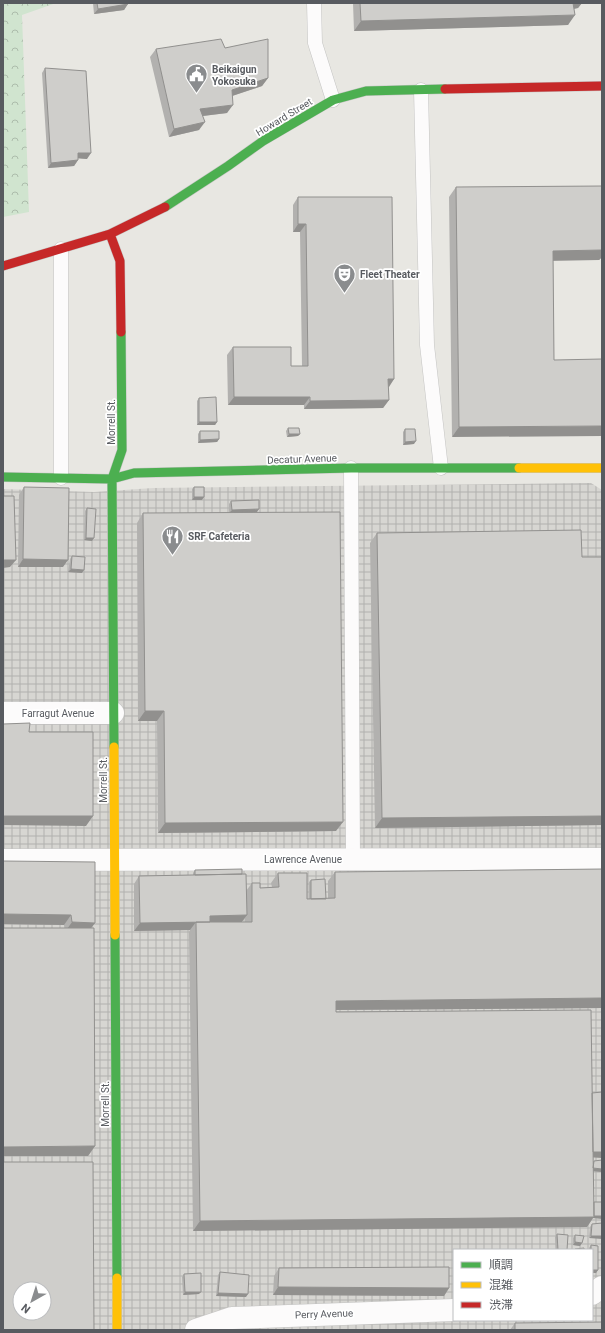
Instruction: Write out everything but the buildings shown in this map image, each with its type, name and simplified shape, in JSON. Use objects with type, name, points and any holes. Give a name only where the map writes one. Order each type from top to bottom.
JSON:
[{"type":"street","name":"Howard Street","points":[[3,266],[110,234],[165,207],[263,141],[332,100],[366,91],[602,86]]},
{"type":"street","name":"Morrell St.","points":[[110,234],[120,261],[122,434],[122,450],[112,479],[117,1330]]},
{"type":"street","name":"Decatur Avenue","points":[[3,477],[112,479],[134,473],[169,474],[351,468],[602,468]]},
{"type":"street","name":"Farragut Avenue","points":[[3,713],[113,713]]},
{"type":"street","name":"Lawrence Avenue","points":[[3,860],[602,858]]},
{"type":"street","points":[[593,1293],[602,1288]]},
{"type":"street","name":"Perry Avenue","points":[[196,1330],[232,1318],[453,1310]]},
{"type":"lane","points":[[314,3],[315,43],[332,100]]},
{"type":"lane","points":[[420,90],[427,345],[441,468]]},
{"type":"lane","points":[[61,249],[61,478]]},
{"type":"lane","points":[[351,468],[353,859]]},
{"type":"shaded area","points":[[591,483],[602,490],[602,1330],[3,1330],[3,489],[94,492],[153,488]]},
{"type":"green space","points":[[3,3],[56,3],[22,15],[29,212],[3,217]]},
{"type":"traffic: fast","points":[[165,207],[263,141],[333,100],[366,91],[445,89]]},
{"type":"traffic: fast","points":[[114,747],[112,479],[122,450],[121,332]]},
{"type":"traffic: fast","points":[[3,477],[112,479],[134,473],[351,468],[519,468]]},
{"type":"traffic: fast","points":[[115,935],[117,1278]]},
{"type":"traffic: slow","points":[[519,468],[602,468]]},
{"type":"traffic: slow","points":[[114,747],[115,935]]},
{"type":"traffic: slow","points":[[117,1278],[117,1330]]},
{"type":"traffic: jam","points":[[445,89],[602,86]]},
{"type":"traffic: jam","points":[[3,266],[110,234],[165,207]]},
{"type":"traffic: jam","points":[[110,234],[120,261],[121,332]]},
{"type":"place","name":"Beikaigun Yokosuka","points":[[197,94]]},
{"type":"place","name":"Fleet Theater","points":[[344,294]]},
{"type":"place","name":"SRF Cafeteria","points":[[172,556]]}]
